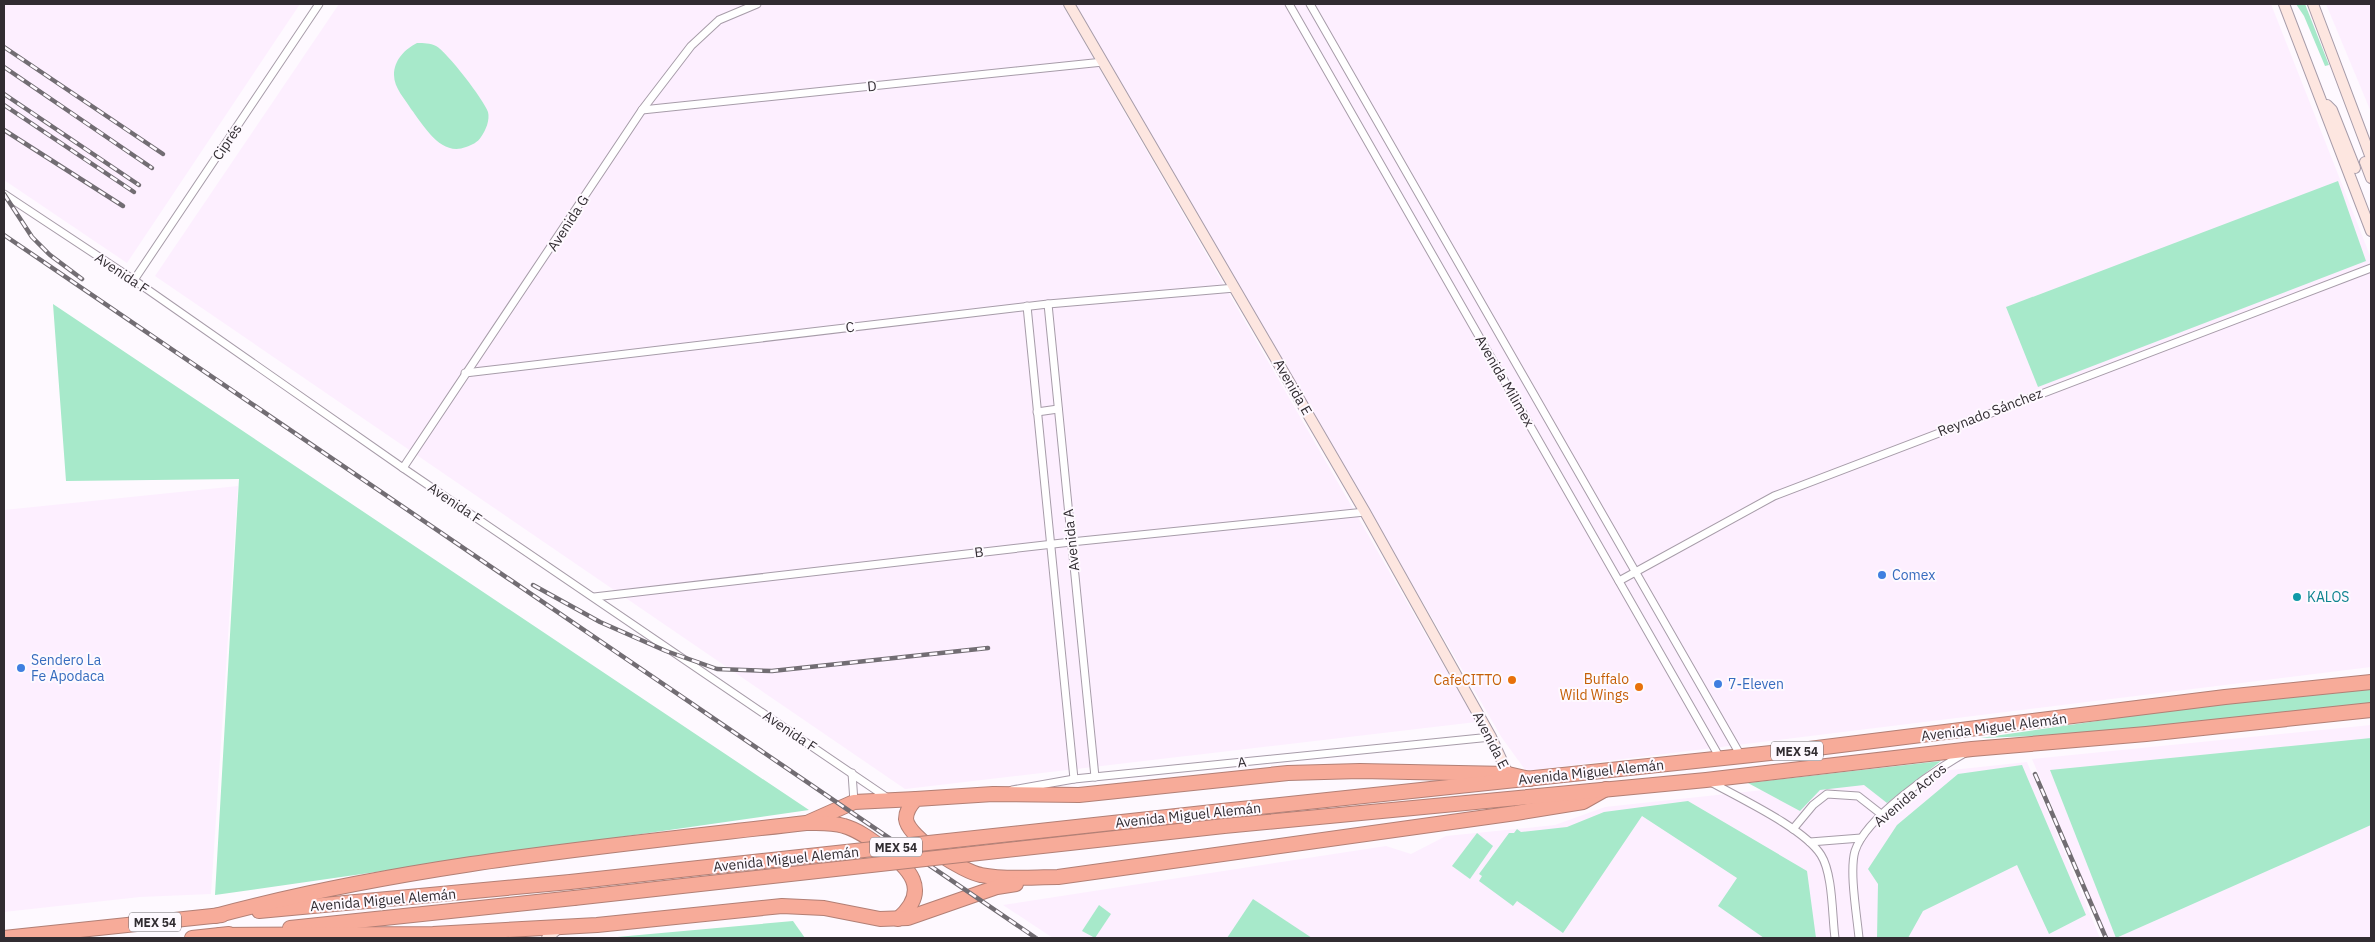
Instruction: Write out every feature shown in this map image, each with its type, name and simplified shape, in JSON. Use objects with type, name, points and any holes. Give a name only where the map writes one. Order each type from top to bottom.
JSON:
[{"type":"highway","name":"Avenida Miguel Alemán","points":[[4,938],[580,881],[1848,745],[2225,697],[2371,682]]},
{"type":"highway","name":"Avenida Miguel Alemán","points":[[192,938],[1224,826],[1706,780],[1972,749],[2146,734],[2371,710]]},
{"type":"highway","points":[[806,823],[854,802],[889,798],[916,799],[993,794],[1079,795],[1288,774],[1360,770],[1508,774],[1530,779]]},
{"type":"highway","points":[[220,935],[433,934],[560,927],[782,906],[802,906],[870,918],[898,919],[919,916],[997,887],[1516,813],[1583,802],[1606,789]]},
{"type":"highway","points":[[916,799],[907,812],[906,820],[914,834],[967,871],[999,878],[1058,878]]},
{"type":"highway","points":[[215,916],[265,902],[356,883],[507,858],[806,823],[830,824],[853,829],[874,842],[906,868],[912,876],[914,893],[910,908],[898,919]]},
{"type":"main road","name":"Avenida E","points":[[1069,4],[1365,512],[1491,737],[1508,774]]},
{"type":"main road","points":[[2284,4],[2319,97],[2352,170],[2371,231]]},
{"type":"main road","points":[[2313,4],[2367,134],[2371,178]]},
{"type":"main road","points":[[547,938],[560,927]]},
{"type":"street","name":"Ciprés","points":[[134,280],[319,4]]},
{"type":"street","name":"Avenida G","points":[[403,468],[642,110],[701,34],[719,20],[757,4]]},
{"type":"street","name":"Avenida Milimex","points":[[1289,4],[1720,758]]},
{"type":"street","name":"Avenida Milimex","points":[[1310,4],[1741,756]]},
{"type":"street","name":"D","points":[[642,110],[1102,62]]},
{"type":"street","points":[[2352,170],[2369,159]]},
{"type":"street","name":"Avenida F","points":[[4,194],[134,280],[403,468],[907,812]]},
{"type":"street","name":"Reynado Sánchez","points":[[1619,581],[1774,496],[2371,268]]},
{"type":"street","name":"C","points":[[465,373],[1027,306],[1236,288]]},
{"type":"street","name":"Avenida A","points":[[1048,304],[1095,777]]},
{"type":"street","name":"Avenida A","points":[[1027,306],[1074,779]]},
{"type":"street","points":[[1038,412],[1058,409]]},
{"type":"street","name":"B","points":[[594,597],[1050,544],[1365,512]]},
{"type":"street","name":"A","points":[[993,794],[1074,779],[1491,737]]},
{"type":"street","name":"Avenida Acros","points":[[1859,938],[1853,868],[1855,851],[1861,838],[1881,814],[1946,764],[1972,749]]},
{"type":"street","points":[[852,773],[854,802]]},
{"type":"street","points":[[1706,780],[1793,829],[1810,842],[1822,856],[1827,872],[1835,938]]},
{"type":"street","points":[[1793,829],[1813,805],[1827,794],[1858,796],[1881,814]]},
{"type":"street","points":[[1810,842],[1861,838]]},
{"type":"shaded area","points":[[4,4],[300,4],[127,263],[4,180]]},
{"type":"shaded area","points":[[339,4],[1062,4],[1476,722],[905,789],[155,276]]},
{"type":"shaded area","points":[[1074,4],[2271,4],[2371,258],[2371,667],[1526,771],[1502,738]]},
{"type":"shaded area","points":[[2326,4],[2371,4],[2371,112]]},
{"type":"shaded area","points":[[238,486],[211,894],[140,897],[4,912],[4,510]]},
{"type":"shaded area","points":[[2371,725],[2371,938],[2108,938],[2032,759]]},
{"type":"shaded area","points":[[2027,762],[2100,938],[1053,938],[1003,905],[1386,846],[1411,854],[1446,836],[1555,825],[1605,807]]},
{"type":"green space","points":[[2296,4],[2305,4],[2329,65],[2325,66],[2304,16]]},
{"type":"green space","points":[[417,43],[431,44],[441,50],[480,97],[488,112],[488,118],[487,125],[477,142],[457,149],[441,144],[428,131],[398,89],[394,80],[394,70],[398,60],[408,48]]},
{"type":"green space","points":[[2338,181],[2366,261],[2038,387],[2006,307]]},
{"type":"green space","points":[[53,304],[809,810],[215,895],[239,479],[66,481]]},
{"type":"green space","points":[[2371,688],[2371,704],[2082,734],[1980,738],[2200,706]]},
{"type":"green space","points":[[2371,738],[2371,825],[2116,938],[2050,770]]},
{"type":"green space","points":[[1941,761],[1887,803],[1864,785],[1820,790],[1800,811],[1748,783]]},
{"type":"green space","points":[[2022,765],[2086,915],[2049,934],[2017,865],[1923,911],[1908,938],[1877,938],[1878,884],[1868,869],[1897,825],[1958,774]]},
{"type":"green space","points":[[1688,801],[1807,871],[1816,938],[1764,938],[1718,906],[1737,878],[1642,816],[1563,933],[1517,901],[1513,906],[1479,881],[1482,876],[1479,874],[1509,833],[1514,833],[1517,829],[1521,832],[1567,827],[1604,812]]},
{"type":"green space","points":[[1477,833],[1493,846],[1470,879],[1452,866]]},
{"type":"green space","points":[[1253,899],[1312,938],[1227,938]]},
{"type":"green space","points":[[1099,905],[1111,914],[1095,938],[1082,931]]},
{"type":"green space","points":[[793,921],[805,938],[606,938]]},
{"type":"railway","points":[[4,47],[163,154]]},
{"type":"railway","points":[[4,67],[152,168]]},
{"type":"railway","points":[[4,94],[139,185]]},
{"type":"railway","points":[[4,105],[134,192]]},
{"type":"railway","points":[[4,130],[123,206]]},
{"type":"railway","points":[[4,194],[32,237],[50,255],[82,279]]},
{"type":"railway","points":[[4,235],[1036,938]]},
{"type":"railway","points":[[533,585],[600,622],[666,651],[717,669],[772,671],[988,648]]},
{"type":"railway","points":[[2035,774],[2106,938]]},
{"type":"place","name":"Comex","points":[[1882,575]]},
{"type":"place","name":"KALOS","points":[[2297,597]]},
{"type":"place","name":"Sendero La Fe Apodaca","points":[[21,668]]},
{"type":"place","name":"CafeCITTO","points":[[1512,680]]},
{"type":"place","name":"7-Eleven","points":[[1718,684]]},
{"type":"place","name":"Buffalo Wild Wings","points":[[1639,687]]}]
